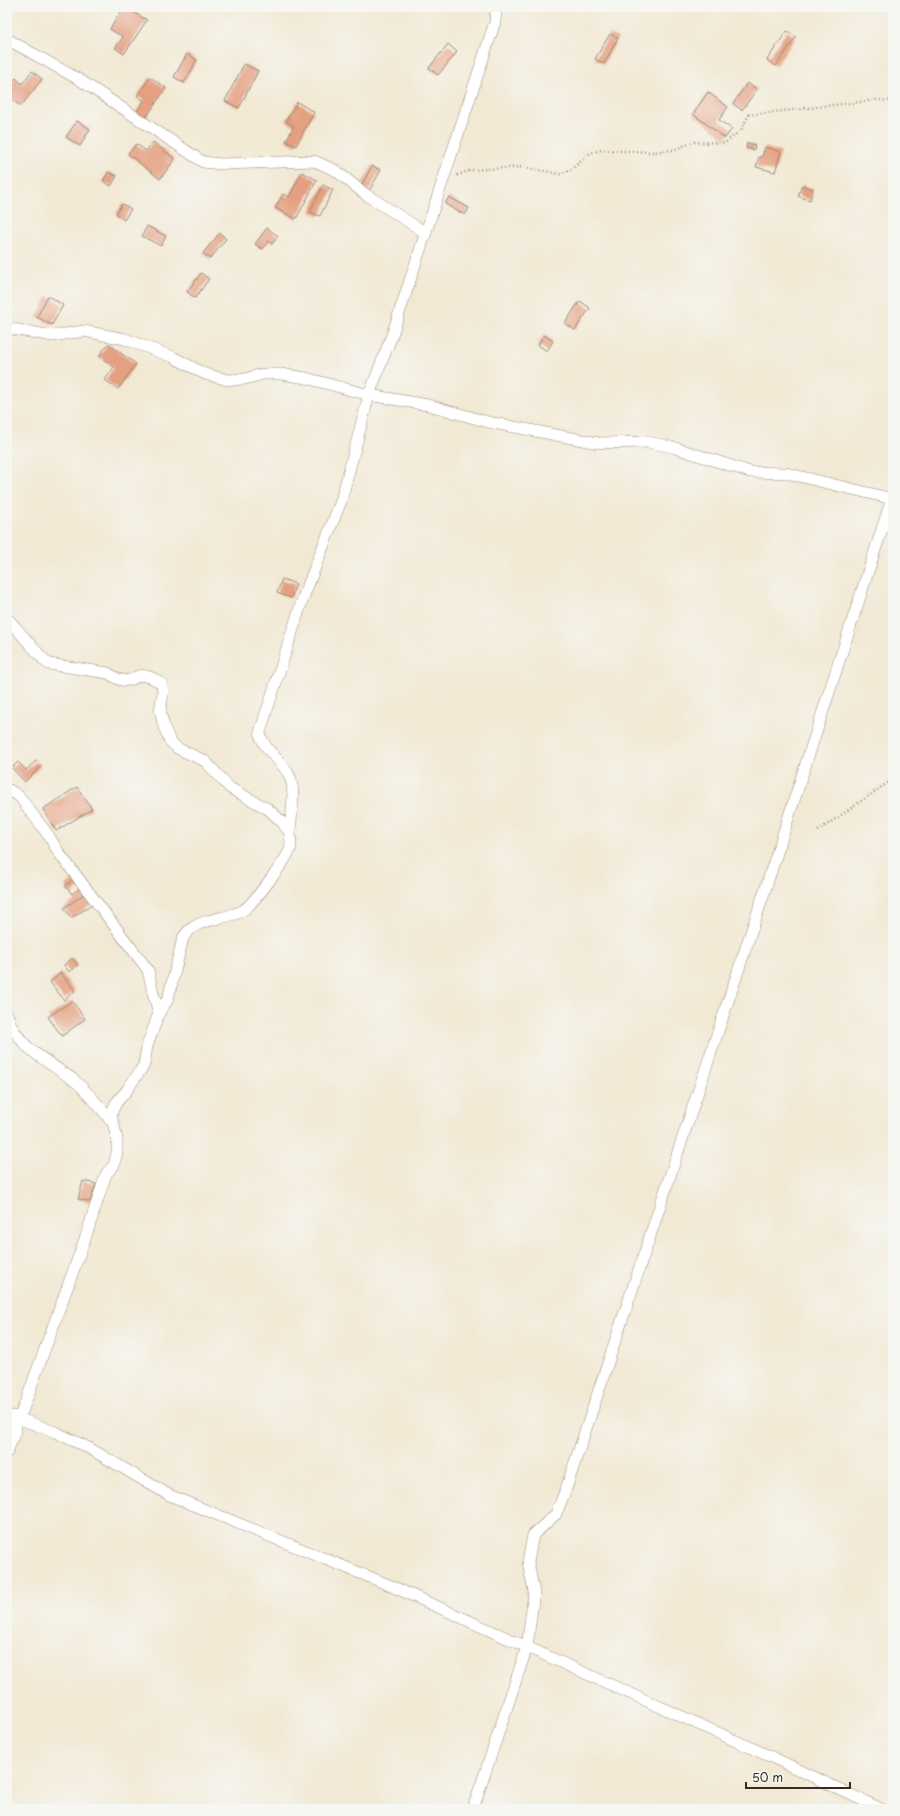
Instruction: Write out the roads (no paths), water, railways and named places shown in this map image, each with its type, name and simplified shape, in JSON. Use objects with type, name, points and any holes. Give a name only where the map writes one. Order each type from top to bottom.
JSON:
[{"type":"street","points":[[11,1416],[20,1415],[23,1409],[86,1236],[106,1174],[114,1166],[117,1152],[117,1139],[111,1114],[116,1103],[144,1065],[148,1046],[159,1013],[168,999],[183,938],[187,931],[195,925],[242,911],[261,893],[291,849],[290,833],[293,793],[290,777],[279,760],[262,741],[260,732],[303,598],[341,500],[369,395],[392,335],[444,180],[495,22],[496,7]]},
{"type":"street","points":[[7,39],[80,80],[203,162],[220,164],[314,161],[335,170],[365,194],[426,233]]},
{"type":"street","points":[[7,328],[53,336],[84,331],[125,339],[172,357],[205,374],[228,380],[245,379],[263,374],[281,374],[306,378],[369,395],[428,405],[488,422],[598,443],[648,442],[676,448],[750,472],[786,473],[893,497],[566,1489],[556,1514],[533,1535],[528,1562],[534,1592],[527,1647],[473,1809]]},
{"type":"street","points":[[7,618],[49,664],[108,673],[115,678],[123,680],[130,680],[138,676],[145,676],[153,678],[162,684],[163,693],[160,710],[164,727],[170,741],[177,748],[205,761],[230,788],[268,809],[282,822],[290,833]]},
{"type":"street","points":[[8,790],[19,796],[72,871],[148,970],[159,1013]]},
{"type":"street","points":[[7,1014],[9,1024],[17,1037],[26,1046],[76,1082],[112,1122]]},
{"type":"street","points":[[11,1416],[55,1432],[89,1448],[169,1495],[389,1585],[776,1759],[881,1809]]},
{"type":"street","points":[[7,1452],[16,1429],[11,1416]]}]
